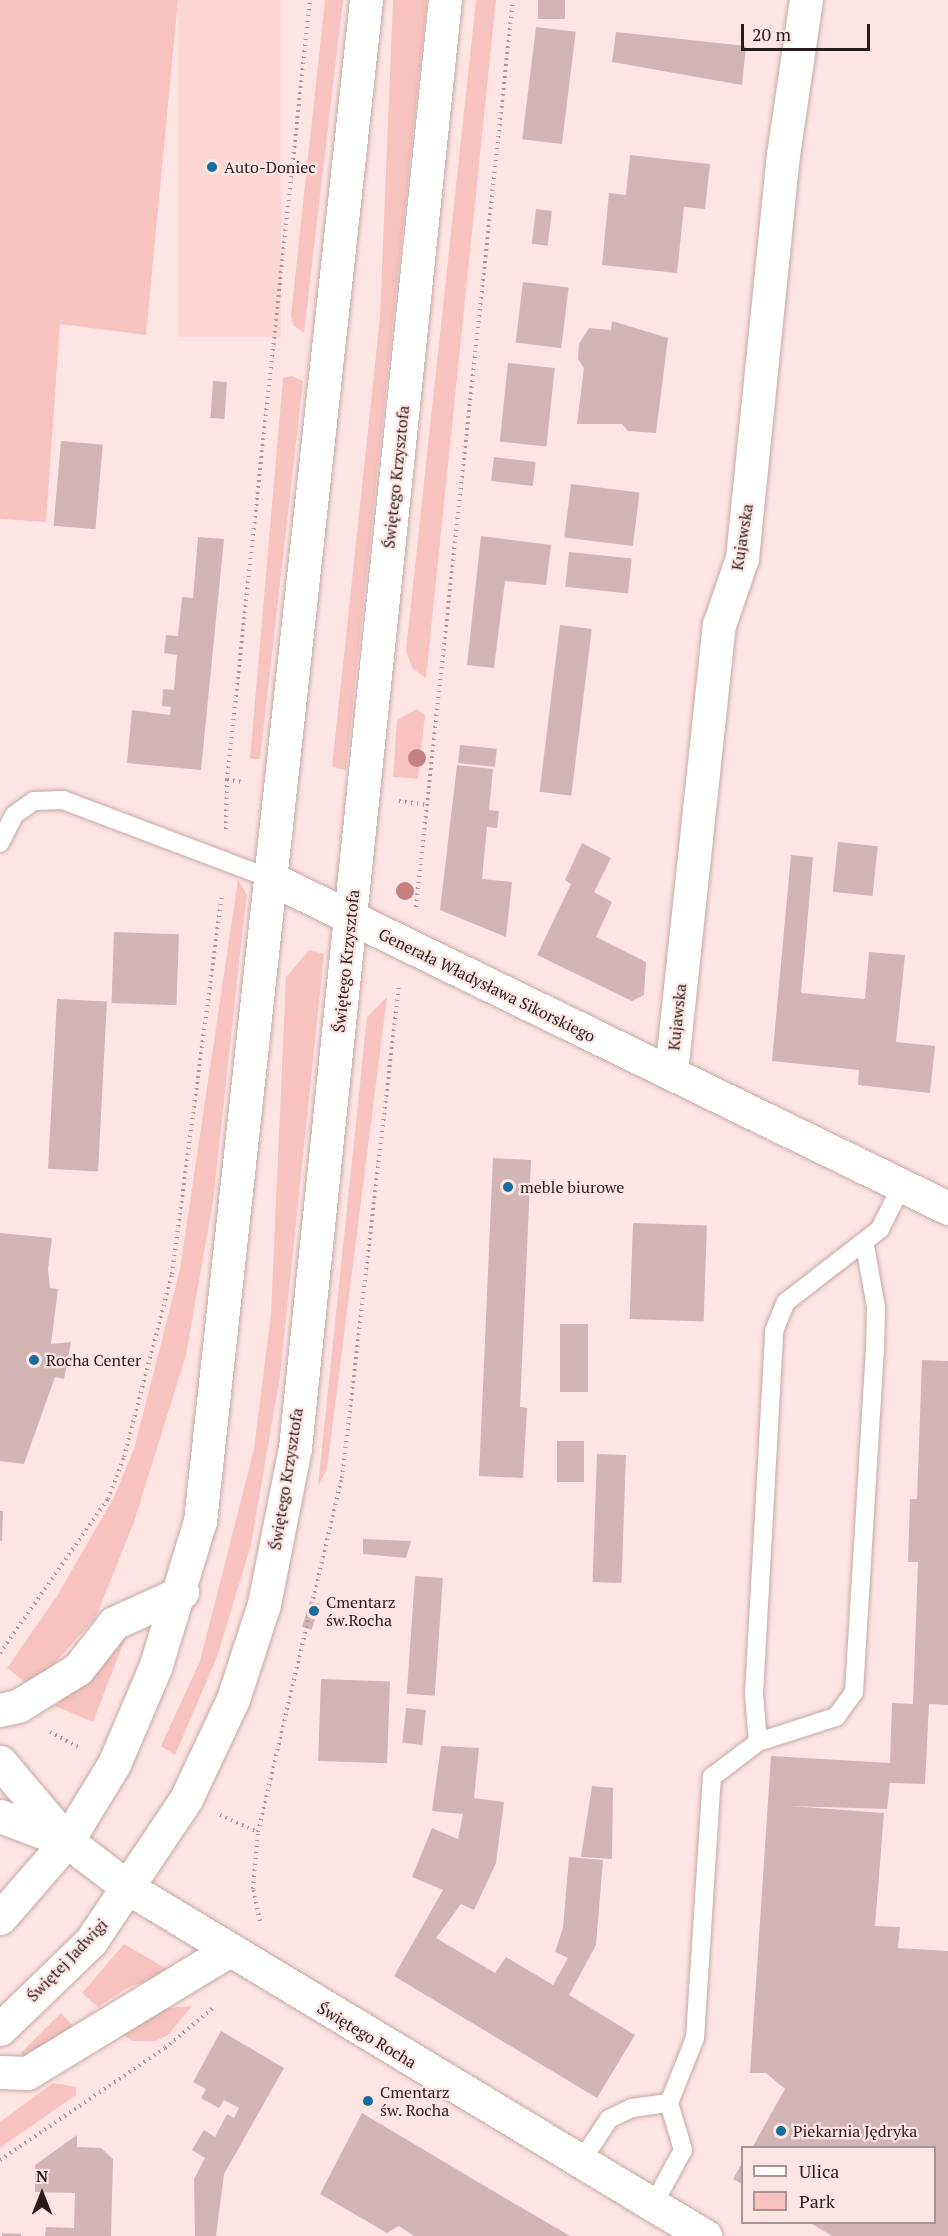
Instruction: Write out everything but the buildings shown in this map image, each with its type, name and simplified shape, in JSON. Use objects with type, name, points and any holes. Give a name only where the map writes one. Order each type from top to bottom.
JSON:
[{"type":"main road","points":[[0,1918],[68,1841],[114,1764],[182,1592],[200,1521],[228,1309],[366,0]]},
{"type":"main road","name":"Świętego Krzysztofa","points":[[130,1889],[186,1799],[232,1699],[264,1604],[295,1448],[445,0]]},
{"type":"main road","name":"Kujawska","points":[[671,1072],[719,626],[742,558],[783,155],[806,0]]},
{"type":"main road","name":"Generała Władysława Sikorskiego","points":[[272,879],[948,1208]]},
{"type":"main road","points":[[0,1710],[18,1706],[78,1669],[114,1623],[182,1592]]},
{"type":"main road","name":"Świętego Rocha","points":[[0,1762],[68,1841],[130,1889],[580,2163],[705,2236]]},
{"type":"main road","name":"Świętego Rocha","points":[[0,1816],[68,1841]]},
{"type":"main road","name":"Świętej Jadwigi","points":[[0,2029],[91,1941],[130,1889]]},
{"type":"main road","points":[[0,2072],[27,2073],[228,1950]]},
{"type":"lane","name":"Generała Władysława Sikorskiego","points":[[0,843],[14,815],[34,801],[63,800],[224,857],[272,879]]},
{"type":"lane","points":[[758,1742],[754,1694],[774,1331],[786,1302],[865,1246],[880,1229],[902,1185]]},
{"type":"lane","points":[[653,2205],[683,2150],[669,2103],[695,2038],[708,1789],[712,1777],[758,1742],[836,1717],[854,1692],[875,1352],[876,1306],[865,1246]]},
{"type":"lane","points":[[580,2163],[609,2119],[632,2108],[669,2103]]},
{"type":"path","points":[[0,1653],[108,1499],[124,1457],[171,1274],[214,979],[224,857],[227,780],[310,0]]},
{"type":"path","points":[[415,912],[513,0]]},
{"type":"path","points":[[390,800],[428,805]]},
{"type":"path","points":[[38,1726],[83,1749]]},
{"type":"path","points":[[245,1826],[258,1832]]},
{"type":"path","points":[[0,2160],[165,2048],[214,2008]]},
{"type":"shaded area","name":"Auto-Doniec","points":[[178,0],[281,0],[281,337],[178,337]]},
{"type":"green space","points":[[0,0],[178,0],[146,335],[60,324],[46,522],[0,519]]},
{"type":"green space","points":[[325,0],[343,0],[304,333],[293,325],[291,315]]},
{"type":"green space","points":[[393,0],[427,0],[346,770],[332,767],[380,318]]},
{"type":"green space","points":[[476,0],[496,0],[426,678],[412,668],[406,650]]},
{"type":"green space","points":[[292,376],[303,381],[260,759],[250,759],[283,378]]},
{"type":"green space","points":[[417,709],[425,715],[418,779],[393,777],[397,720]]},
{"type":"green space","points":[[238,880],[247,895],[213,1201],[186,1355],[134,1522],[96,1617],[44,1675],[26,1683],[7,1668],[57,1596],[114,1497],[134,1449],[180,1269]]},
{"type":"green space","points":[[309,950],[324,954],[280,1376],[251,1545],[217,1657],[175,1755],[161,1746],[200,1661],[254,1449],[271,1314],[286,977]]},
{"type":"green space","points":[[387,997],[327,1469],[318,1486],[367,1017]]},
{"type":"green space","points":[[125,1639],[93,1722],[55,1706],[120,1640]]},
{"type":"green space","points":[[124,1944],[172,1972],[127,1988],[98,2007],[82,1993]]},
{"type":"green space","points":[[192,2006],[168,2035],[155,2041],[132,2041],[122,2034],[168,2008]]},
{"type":"green space","points":[[61,2013],[75,2028],[27,2060],[21,2053]]},
{"type":"green space","points":[[53,2083],[76,2087],[76,2095],[0,2148],[0,2122]]},
{"type":"place","name":"Auto-Doniec","points":[[212,167]]},
{"type":"place","name":"meble biurowe","points":[[508,1187]]},
{"type":"place","name":"Rocha Center","points":[[34,1360]]},
{"type":"place","name":"Cmentarz św.Rocha","points":[[314,1611]]},
{"type":"place","name":"Cmentarz św. Rocha","points":[[368,2101]]},
{"type":"place","name":"Piekarnia Jędryka","points":[[781,2131]]}]
